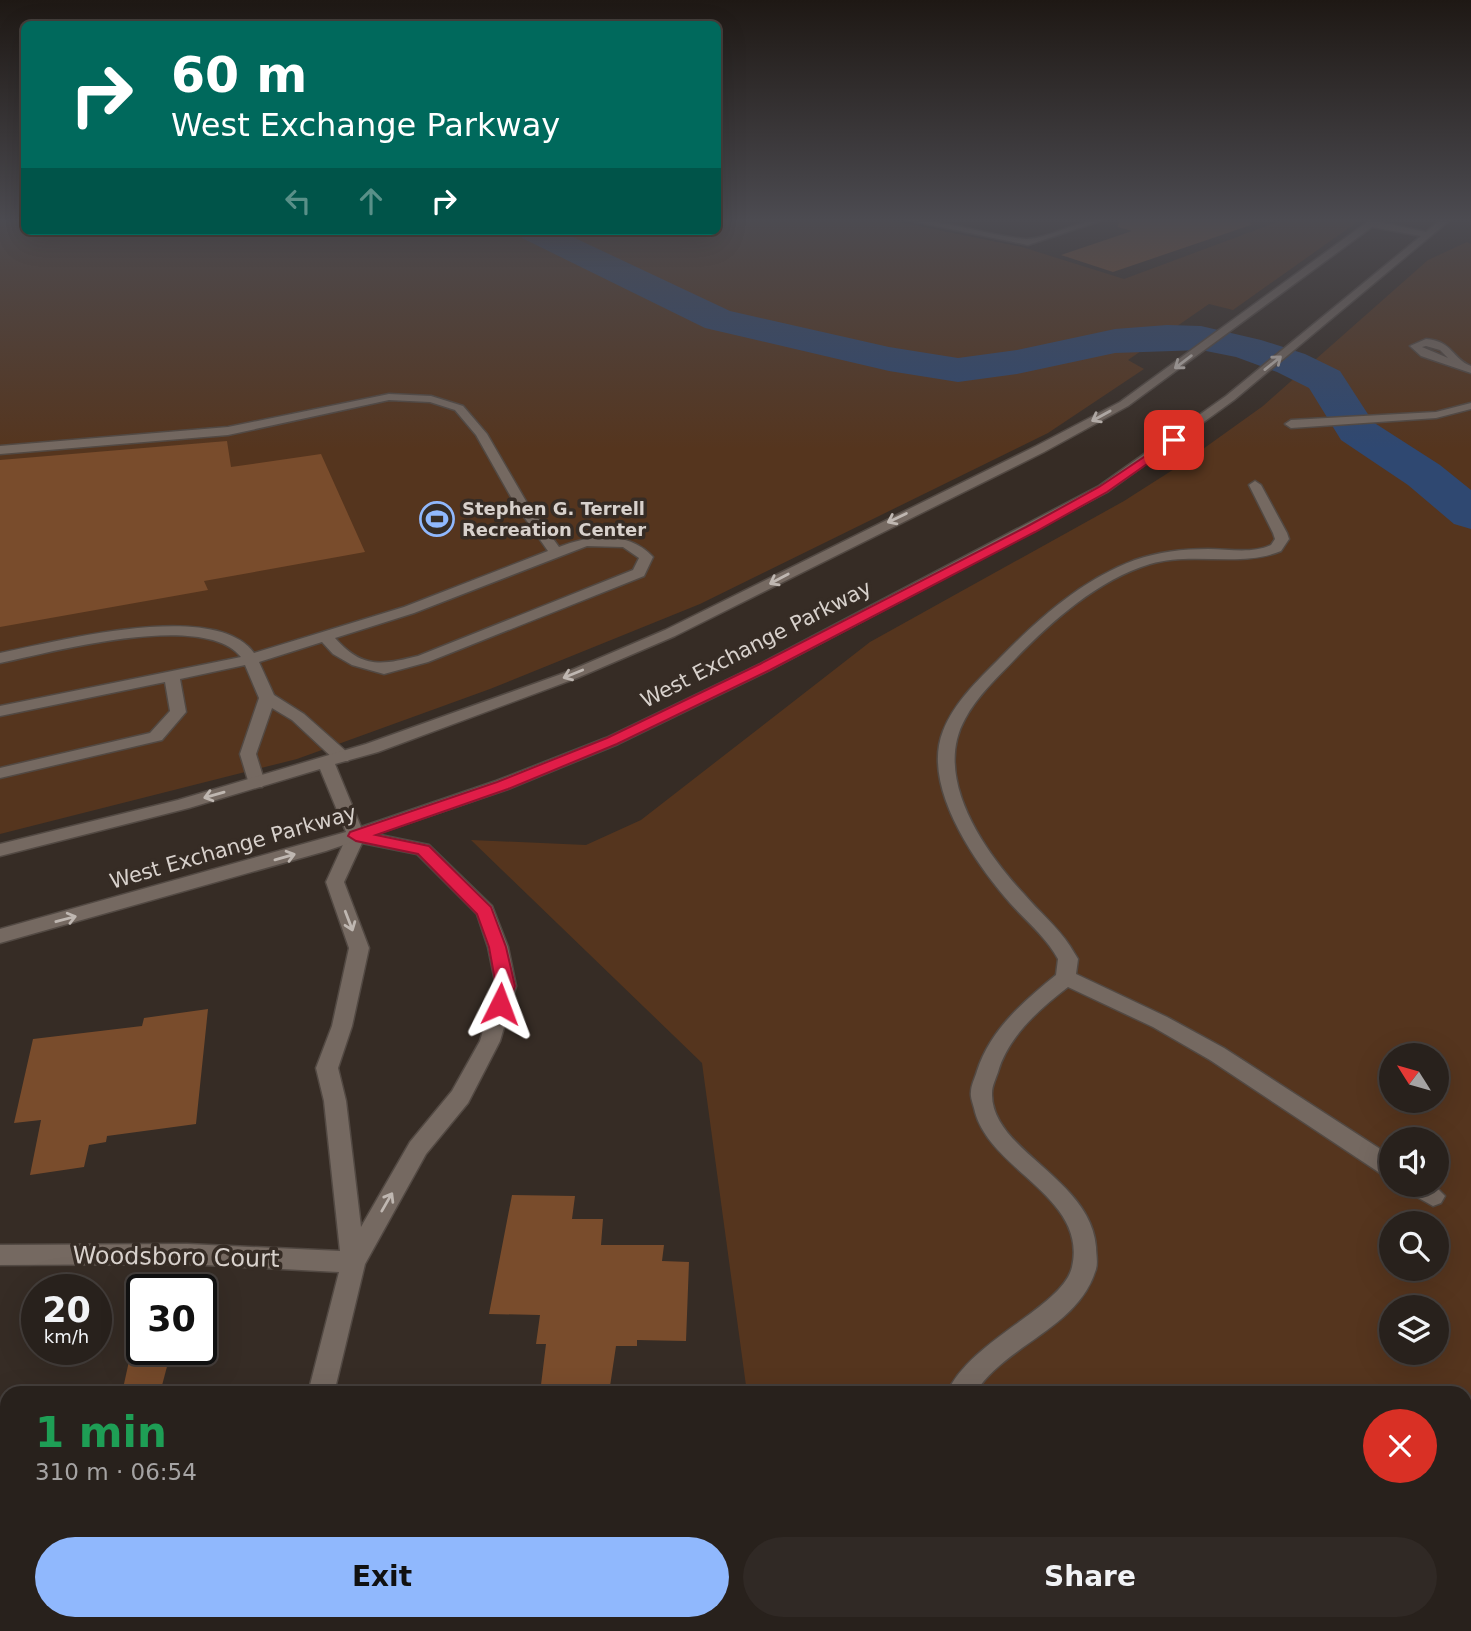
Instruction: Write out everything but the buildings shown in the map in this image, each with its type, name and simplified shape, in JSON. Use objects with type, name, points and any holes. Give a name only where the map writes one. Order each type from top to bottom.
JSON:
[{"type":"main road","points":[[0,850],[334,760],[572,675],[670,633],[1040,449],[1159,381],[1272,296]]},
{"type":"main road","name":"West Exchange Parkway","points":[[0,936],[356,836],[502,785],[612,741],[765,667],[1103,489],[1230,398],[1355,296]]},
{"type":"main road","points":[[1455,361],[1471,370]]},
{"type":"main road","points":[[0,450],[228,431],[389,397],[430,399],[459,408],[481,434],[521,504],[556,554]]},
{"type":"main road","points":[[1291,424],[1393,419],[1452,412],[1471,405]]},
{"type":"main road","points":[[965,1386],[980,1364],[1064,1299],[1081,1277],[1085,1265],[1083,1234],[1078,1220],[1060,1195],[1020,1161],[995,1134],[987,1121],[981,1095],[988,1066],[1007,1035],[1032,1004],[1066,978],[1069,968],[1063,948],[1002,881],[962,816],[945,763],[950,734],[980,687],[1024,640],[1108,577],[1139,563],[1167,556],[1205,552],[1252,554],[1276,548],[1282,539],[1280,533],[1255,485]]},
{"type":"main road","points":[[0,711],[248,660],[408,610],[585,542],[626,543],[646,557],[639,573],[423,659],[384,669],[357,662],[338,650],[325,636]]},
{"type":"main road","points":[[0,658],[164,629],[216,632],[244,650],[267,698],[298,717],[334,760],[356,836],[335,882],[359,947],[342,1026],[327,1068],[335,1101],[353,1262]]},
{"type":"main road","points":[[0,773],[156,737],[178,712],[173,676]]},
{"type":"main road","points":[[256,783],[248,754],[267,698]]},
{"type":"main road","points":[[323,1386],[353,1262],[418,1148],[466,1086],[490,1041],[506,986],[498,947],[485,911],[423,849],[356,836]]},
{"type":"main road","points":[[1066,978],[1160,1022],[1217,1054],[1379,1160]]},
{"type":"main road","name":"Woodsboro Court","points":[[0,1255],[187,1254],[353,1262]]},
{"type":"shaded area","name":"Stephen G. Terrell Recreation Center","points":[[0,296],[1253,296],[1233,310],[1209,304],[1128,360],[1144,369],[1048,433],[700,604],[490,689],[297,759],[0,834]]},
{"type":"shaded area","points":[[1387,296],[1471,296],[1471,1386],[746,1386],[702,1063],[471,840],[586,845],[641,820],[870,642],[1124,501],[1182,464],[1263,406]]},
{"type":"waterway","points":[[669,296],[718,320],[889,359],[958,370],[1017,362],[1115,341],[1167,337],[1201,338],[1247,348],[1291,363],[1325,380],[1357,431],[1424,475],[1471,514]]},
{"type":"place","name":"Stephen G. Terrell Recreation Center","points":[[437,519]]},
{"type":"route","points":[[500,1004],[506,986],[498,947],[485,911],[447,876],[423,849],[356,836],[502,785],[612,741],[765,667],[1103,489],[1174,440]]}]
